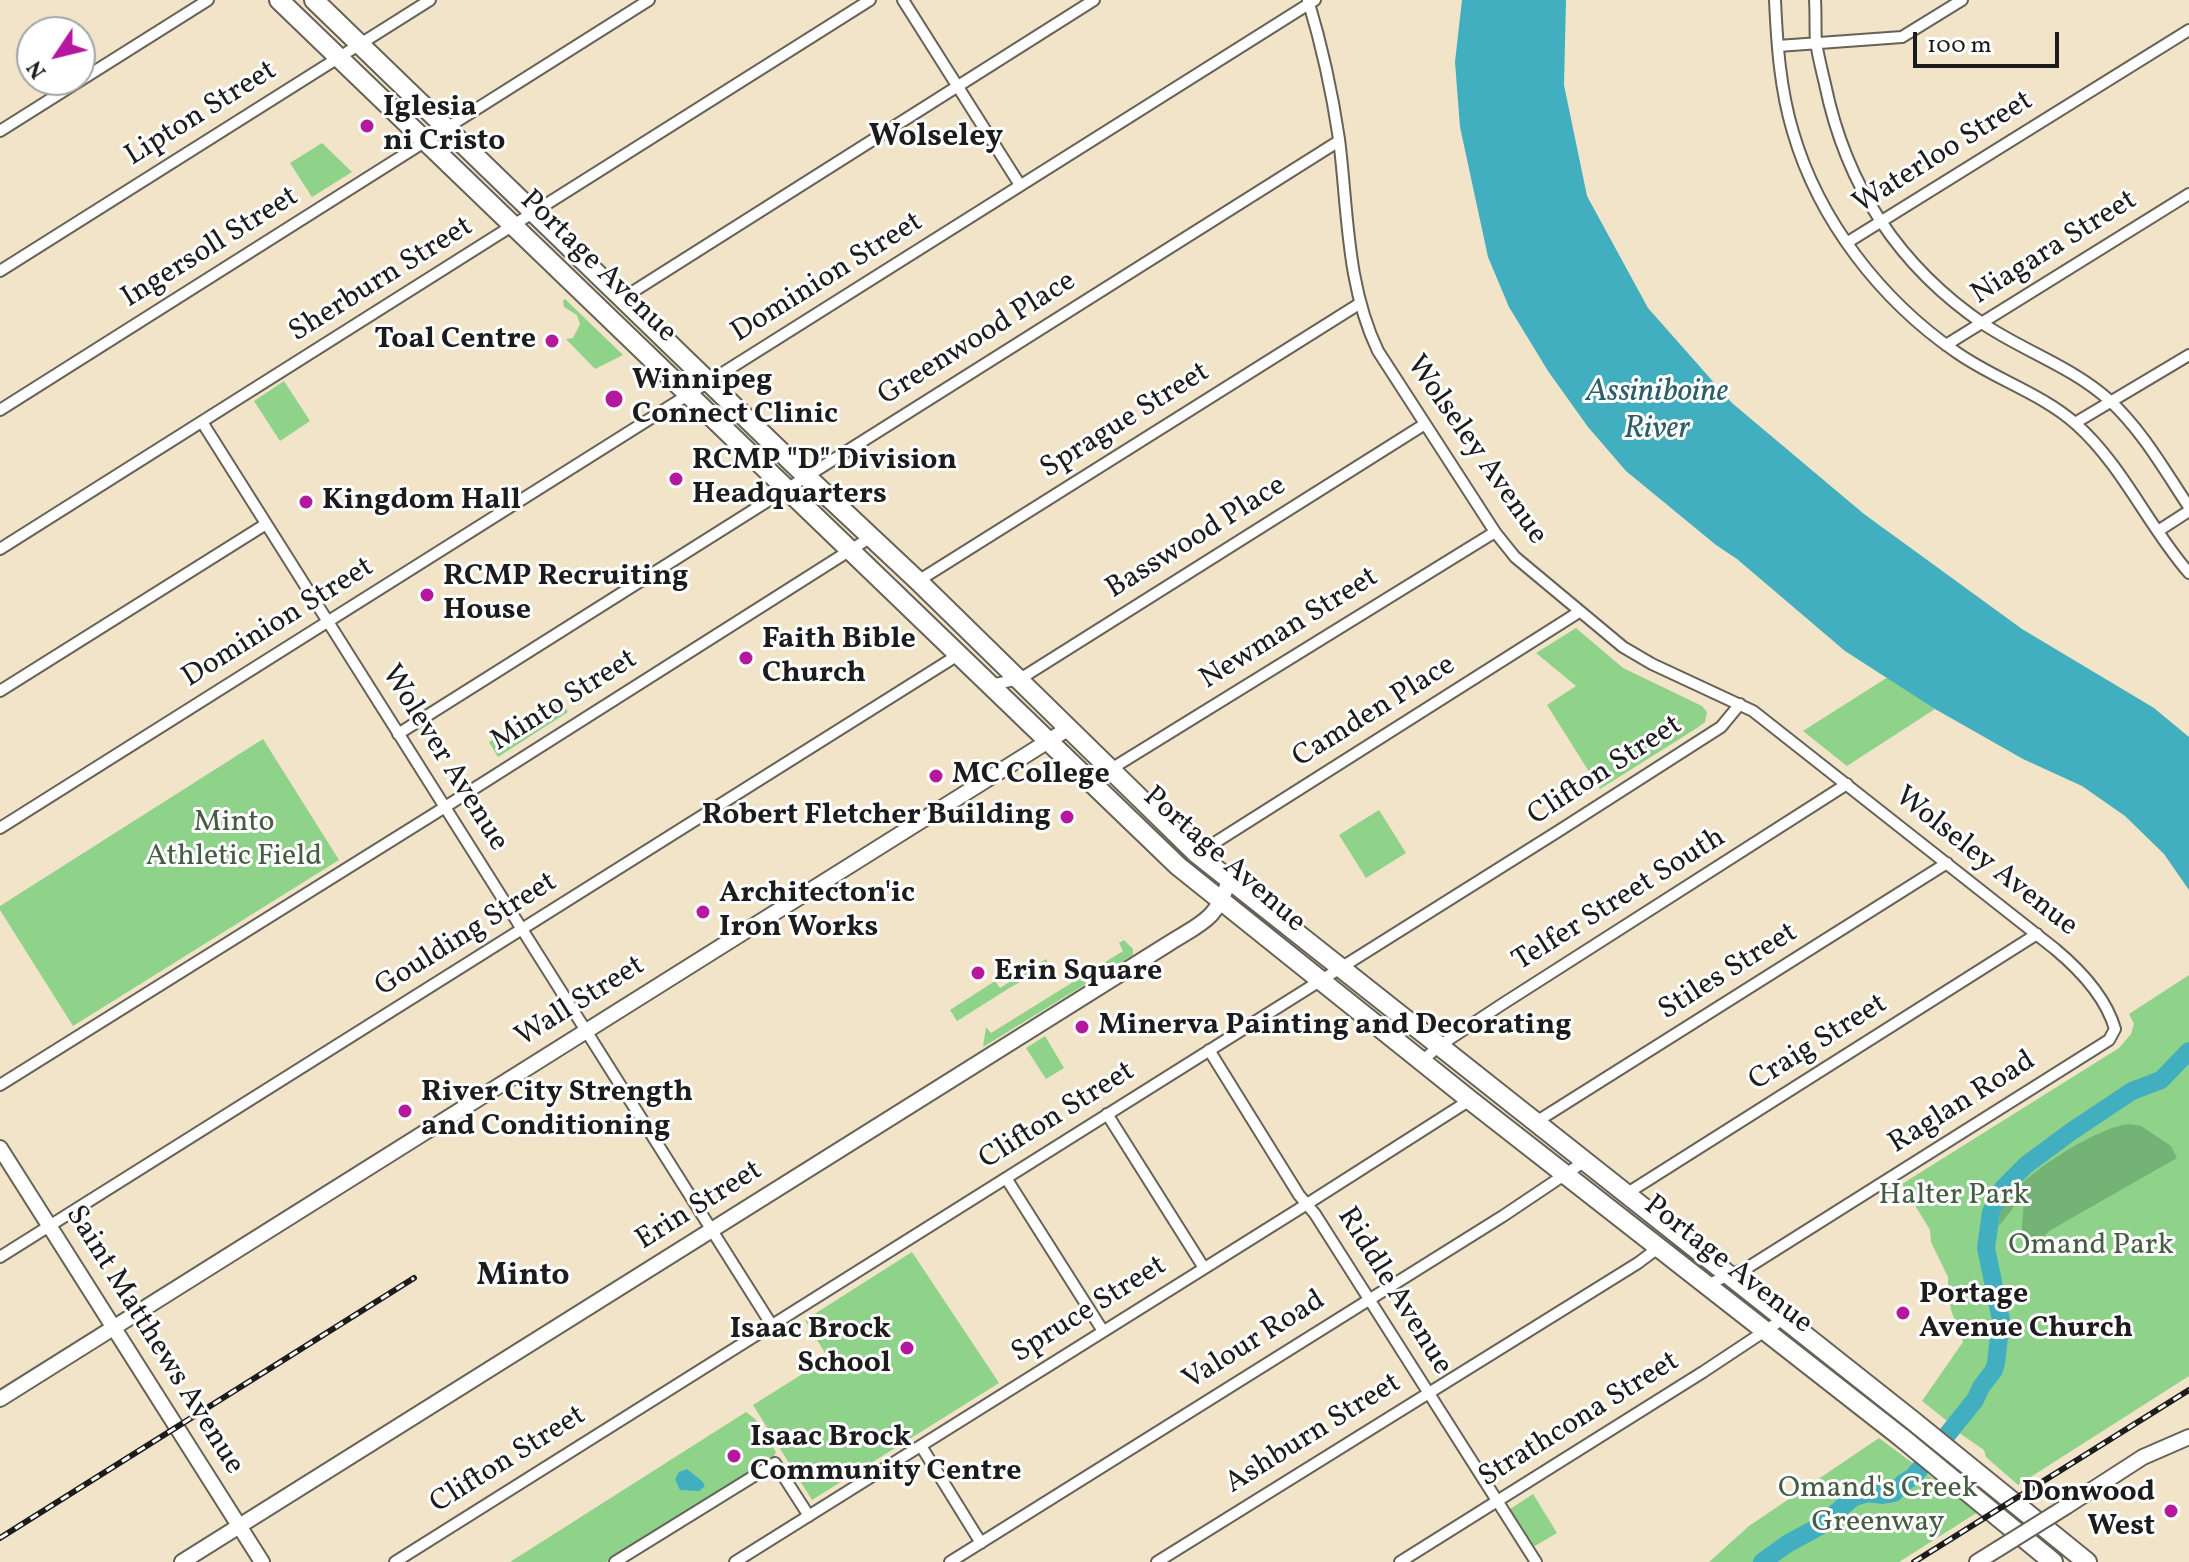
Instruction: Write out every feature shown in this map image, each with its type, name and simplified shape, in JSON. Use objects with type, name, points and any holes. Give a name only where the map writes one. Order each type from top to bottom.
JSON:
[{"type":"highway","name":"Portage Avenue","points":[[279,0],[1178,866],[1470,1100],[1901,1437],[2053,1562]]},
{"type":"highway","name":"Portage Avenue","points":[[314,0],[1020,679],[1197,854],[2087,1562]]},
{"type":"main road","name":"Wall Street","points":[[0,1399],[1069,728]]},
{"type":"main road","name":"Erin Street","points":[[182,1562],[1168,944],[1213,914],[1222,901],[1229,880]]},
{"type":"main road","name":"Saint Matthews Avenue","points":[[0,1148],[262,1562]]},
{"type":"main road","points":[[2070,1509],[2143,1457],[2189,1437]]},
{"type":"main road","points":[[1977,1562],[1998,1555],[2152,1461],[2189,1446]]},
{"type":"street","points":[[0,131],[208,0]]},
{"type":"street","name":"Lipton Street","points":[[0,271],[430,0]]},
{"type":"street","name":"Ingersoll Street","points":[[0,410],[649,0]]},
{"type":"street","name":"Sherburn Street","points":[[0,549],[870,0]]},
{"type":"street","points":[[903,0],[1020,185]]},
{"type":"street","points":[[623,298],[1094,0]]},
{"type":"street","points":[[1775,0],[1780,69],[1793,132],[1827,212],[1848,242],[1891,297],[1917,322],[1985,370],[2056,409],[2075,423],[2109,459],[2189,573]]},
{"type":"street","points":[[1815,0],[1816,44],[1831,117],[1851,171],[1880,222],[1925,275],[1982,322],[2077,375],[2112,403],[2150,449],[2189,509],[2158,531]]},
{"type":"street","points":[[1778,46],[1902,37],[1962,0]]},
{"type":"street","name":"Wolseley Avenue","points":[[1311,1],[1339,141],[1359,304],[1378,351],[1495,532],[1515,557],[1633,654],[1753,711],[2037,934],[2081,974],[2110,1014],[2115,1029]]},
{"type":"street","name":"Dominion Street","points":[[0,828],[1311,1]]},
{"type":"street","name":"Waterloo Street","points":[[1848,242],[2189,30]]},
{"type":"street","name":"Greenwood Place","points":[[398,734],[1339,141]]},
{"type":"street","name":"Niagara Street","points":[[1946,345],[2189,194]]},
{"type":"street","name":"Sprague Street","points":[[918,581],[1359,304]]},
{"type":"street","points":[[2075,423],[2189,355]]},
{"type":"street","name":"Wolever Avenue","points":[[202,422],[771,1324]]},
{"type":"street","name":"Basswood Place","points":[[990,685],[1020,679],[1425,424]]},
{"type":"street","points":[[0,691],[266,524]]},
{"type":"street","name":"Newman Street","points":[[1111,769],[1495,532]]},
{"type":"street","name":"Minto Street","points":[[0,1085],[871,537]]},
{"type":"street","name":"Camden Place","points":[[1197,854],[1579,612]]},
{"type":"street","name":"Goulding Street","points":[[0,1257],[958,655]]},
{"type":"street","name":"Clifton Street","points":[[395,1562],[1721,727],[1740,704]]},
{"type":"street","name":"Telfer Street South","points":[[1422,1061],[1439,1046],[1847,784]]},
{"type":"street","name":"Stiles Street","points":[[1536,1122],[1947,863]]},
{"type":"street","name":"Craig Street","points":[[1626,1194],[2037,934]]},
{"type":"street","name":"Raglan Road","points":[[1706,1285],[1747,1268],[2109,1040],[2115,1029]]},
{"type":"street","name":"Riddle Avenue","points":[[1209,1050],[1536,1562]]},
{"type":"street","name":"Spruce Street","points":[[735,1562],[1470,1100]]},
{"type":"street","points":[[1107,1114],[1204,1268]]},
{"type":"street","name":"Valour Road","points":[[950,1562],[1585,1161]]},
{"type":"street","points":[[1006,1178],[1103,1331]]},
{"type":"street","name":"Ashburn Street","points":[[1157,1562],[1658,1248]]},
{"type":"street","name":"Strathcona Street","points":[[1400,1562],[1783,1319]]},
{"type":"street","points":[[921,1446],[981,1543]]},
{"type":"street","points":[[615,1562],[775,1463],[809,1516]]},
{"type":"green space","points":[[322,143],[352,172],[312,197],[290,163]]},
{"type":"green space","points":[[565,299],[623,355],[595,369],[566,339],[573,338],[580,324],[577,315],[564,307]]},
{"type":"green space","points":[[284,381],[310,421],[280,441],[254,401]]},
{"type":"green space","points":[[1576,628],[1623,668],[1702,706],[1707,712],[1705,722],[1697,728],[1600,789],[1547,705],[1576,686],[1536,653]]},
{"type":"green space","points":[[1888,677],[1935,709],[1847,766],[1803,731]]},
{"type":"green space","points":[[559,697],[568,712],[498,757],[489,742]]},
{"type":"green space","name":"Minto Athletic Field","points":[[263,739],[339,860],[73,1026],[0,906]]},
{"type":"green space","points":[[1379,810],[1406,853],[1366,878],[1339,835]]},
{"type":"green space","points":[[1124,940],[1133,949],[1133,955],[983,1047],[986,1027],[991,1033],[1123,951],[1119,943]]},
{"type":"green space","points":[[1046,959],[1049,965],[957,1021],[950,1010],[995,981],[1000,988]]},
{"type":"green space","name":"Omand Park","points":[[2189,975],[2189,1376],[2018,1485],[1986,1457],[1984,1450],[1955,1430],[1978,1403],[1985,1385],[1999,1369],[2003,1355],[2008,1320],[1992,1261],[1991,1235],[1995,1216],[2005,1194],[2035,1162],[2130,1098],[2125,1090],[2074,1124],[2016,1168],[1998,1190],[1986,1217],[1982,1251],[1994,1305],[1992,1361],[1989,1370],[1968,1393],[1970,1398],[1951,1424],[1922,1401],[1963,1342],[1951,1310],[1948,1277],[1931,1242],[1930,1230],[1902,1184],[2119,1048],[2131,1034],[2134,1024],[2129,1014]]},
{"type":"green space","points":[[1045,1036],[1064,1068],[1046,1079],[1026,1048]]},
{"type":"green space","points":[[2129,1124],[2141,1126],[2171,1146],[2177,1158],[2049,1231],[2028,1255],[2021,1238],[2024,1201],[2017,1203],[1999,1226],[2005,1203],[2027,1179],[2061,1154],[2098,1134]]},
{"type":"green space","points":[[912,1252],[999,1383],[812,1500],[753,1405],[828,1358],[805,1320]]},
{"type":"green space","points":[[746,1412],[755,1419],[776,1452],[773,1458],[606,1562],[510,1562]]},
{"type":"green space","name":"Omand's Creek Greenway","points":[[1879,1438],[1978,1512],[1899,1562],[1709,1562],[1749,1526]]},
{"type":"green space","points":[[1533,1494],[1557,1533],[1535,1546],[1530,1543],[1510,1509]]},
{"type":"water","name":"Assiniboine River","points":[[1462,0],[1566,0],[1564,85],[1587,196],[1648,308],[1732,403],[1864,514],[2022,629],[2154,708],[2189,737],[2189,890],[2164,854],[2125,816],[2082,786],[2023,759],[1935,709],[1845,651],[1737,559],[1626,471],[1588,427],[1548,371],[1509,307],[1488,257],[1460,127],[1455,62]]},
{"type":"water","points":[[687,1469],[705,1486],[699,1491],[680,1490],[675,1479],[679,1472]]},
{"type":"waterway","points":[[1762,1562],[1820,1526],[1854,1497],[1868,1493],[1894,1493],[1914,1476],[1975,1400],[1994,1370],[2001,1320],[1986,1248],[1991,1212],[2003,1188],[2026,1165],[2072,1131],[2132,1091],[2161,1080],[2189,1051]]},
{"type":"railway","points":[[0,1538],[414,1278]]},
{"type":"railway","points":[[1914,1562],[2189,1390]]},
{"type":"place","name":"Iglesia ni Cristo","points":[[367,126]]},
{"type":"place","name":"Toal Centre","points":[[552,341]]},
{"type":"place","name":"Winnipeg Connect Clinic","points":[[614,399]]},
{"type":"place","name":"RCMP \"D\" Division Headquarters","points":[[676,479]]},
{"type":"place","name":"Kingdom Hall","points":[[306,502]]},
{"type":"place","name":"RCMP Recruiting House","points":[[427,595]]},
{"type":"place","name":"Faith Bible Church","points":[[746,658]]},
{"type":"place","name":"MC College","points":[[936,776]]},
{"type":"place","name":"Robert Fletcher Building","points":[[1067,817]]},
{"type":"place","name":"Architecton'ic Iron Works","points":[[703,912]]},
{"type":"place","name":"Erin Square","points":[[978,973]]},
{"type":"place","name":"Minerva Painting and Decorating","points":[[1082,1027]]},
{"type":"place","name":"River City Strength and Conditioning","points":[[405,1111]]},
{"type":"place","name":"Portage Avenue Church","points":[[1903,1313]]},
{"type":"place","name":"Isaac Brock School","points":[[907,1348]]},
{"type":"place","name":"Isaac Brock Community Centre","points":[[734,1456]]},
{"type":"place","name":"Donwood West","points":[[2171,1511]]},
{"type":"district","name":"Wolseley","points":[[936,139]]},
{"type":"district","name":"Minto","points":[[523,1278]]},
{"type":"park label","name":"Halter Park","points":[[1954,1197]]}]
